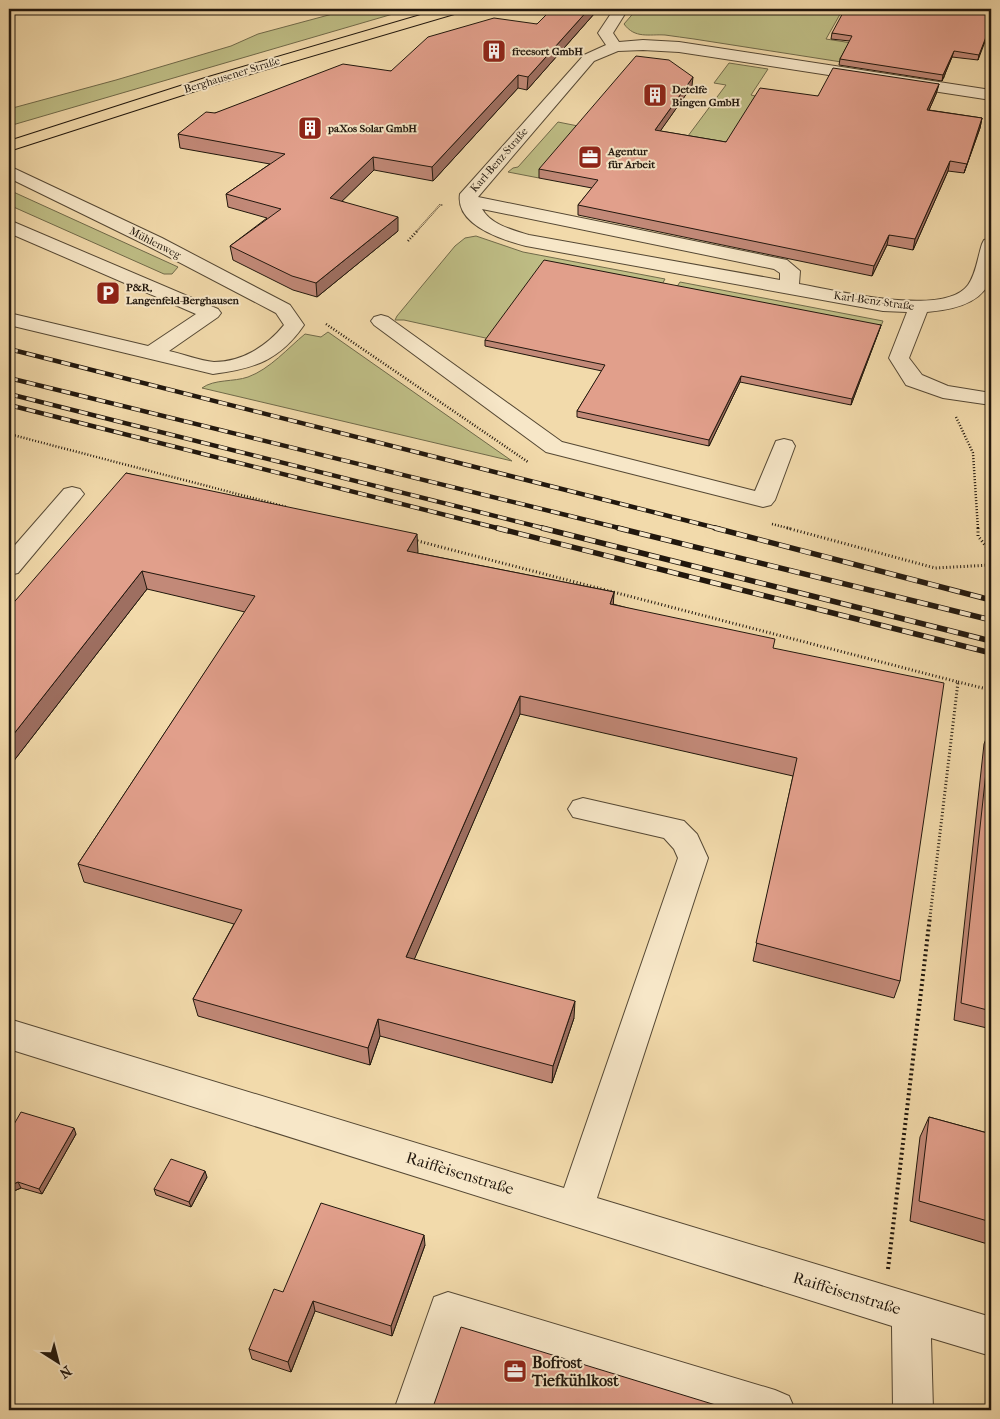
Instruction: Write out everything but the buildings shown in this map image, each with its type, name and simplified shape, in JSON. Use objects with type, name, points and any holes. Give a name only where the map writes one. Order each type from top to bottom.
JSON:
[{"type":"main road","name":"Berghausener Straße","points":[[9,146],[211,81],[456,9]]},
{"type":"street","points":[[615,47],[606,33],[621,9]]},
{"type":"street","name":"Karl-Benz-Straße","points":[[991,95],[679,47],[643,45],[615,47],[589,58],[469,194],[468,201],[478,218],[498,231],[526,240],[883,305],[919,308],[957,301],[976,288],[991,244]]},
{"type":"street","name":"Mühlenweg","points":[[9,171],[155,242],[282,309],[294,325],[284,341],[258,357],[234,366],[213,368],[152,353]]},
{"type":"street","points":[[468,201],[780,264],[790,271],[789,288]]},
{"type":"street","points":[[9,226],[211,313],[152,353],[9,319]]},
{"type":"street","points":[[919,308],[899,358],[914,380],[943,392],[991,399]]},
{"type":"street","points":[[382,321],[554,447],[764,500],[784,446]]},
{"type":"street","points":[[943,392],[954,414]]},
{"type":"street","points":[[9,567],[72,494]]},
{"type":"street","points":[[575,1209],[693,858],[686,842],[673,829],[583,810]]},
{"type":"street","name":"Raiffeisenstraße","points":[[9,1034],[897,1309],[991,1336]]},
{"type":"street","name":"Raiffeisenstraße","points":[[897,1309],[913,1410]]},
{"type":"street","points":[[414,1410],[448,1311],[775,1410]]},
{"type":"path","points":[[408,241],[440,205],[468,201]]},
{"type":"path","points":[[954,414],[973,453],[978,536],[991,553]]},
{"type":"path","points":[[9,434],[296,509]]},
{"type":"path","points":[[411,539],[991,690]]},
{"type":"path","points":[[897,1309],[958,682]]},
{"type":"shaded area","points":[[351,9],[410,9],[9,126],[9,109],[116,80],[231,46],[258,34]]},
{"type":"shaded area","points":[[637,9],[843,9],[826,39],[949,58],[944,78],[694,39],[665,35],[643,35],[633,32],[624,24]]},
{"type":"shaded area","points":[[729,63],[768,69],[751,95],[759,97],[731,143],[682,144],[726,85],[714,83]]},
{"type":"shaded area","points":[[558,122],[583,127],[539,178],[508,172],[518,167]]},
{"type":"shaded area","points":[[9,190],[178,267],[172,274],[164,274],[9,205]]},
{"type":"shaded area","points":[[476,236],[523,252],[665,279],[660,288],[490,339],[404,320],[395,320],[455,246],[465,238]]},
{"type":"shaded area","points":[[680,282],[883,321],[879,331],[674,291]]},
{"type":"shaded area","points":[[328,332],[512,461],[202,388],[212,383],[248,377],[271,364],[305,334],[321,337]]},
{"type":"railway","points":[[9,349],[720,529]]},
{"type":"railway","points":[[9,378],[623,529]]},
{"type":"railway","points":[[9,394],[547,529]]},
{"type":"railway","points":[[9,405],[501,529]]},
{"type":"railway","points":[[497,528],[991,653]]},
{"type":"railway","points":[[542,528],[991,641]]},
{"type":"railway","points":[[618,528],[991,620]]},
{"type":"railway","points":[[715,528],[991,600]]},
{"type":"place","name":"freesort GmbH","points":[[494,51]]},
{"type":"place","name":"Detelfe Bingen GmbH","points":[[655,95]]},
{"type":"place","name":"paXos Solar GmbH","points":[[310,128]]},
{"type":"place","name":"Agentur für Arbeit","points":[[590,157]]},
{"type":"place","name":"P&R, Langenfeld-Berghausen","points":[[108,293]]},
{"type":"place","name":"Bofrost Tiefkühlkost","points":[[515,1371]]}]
